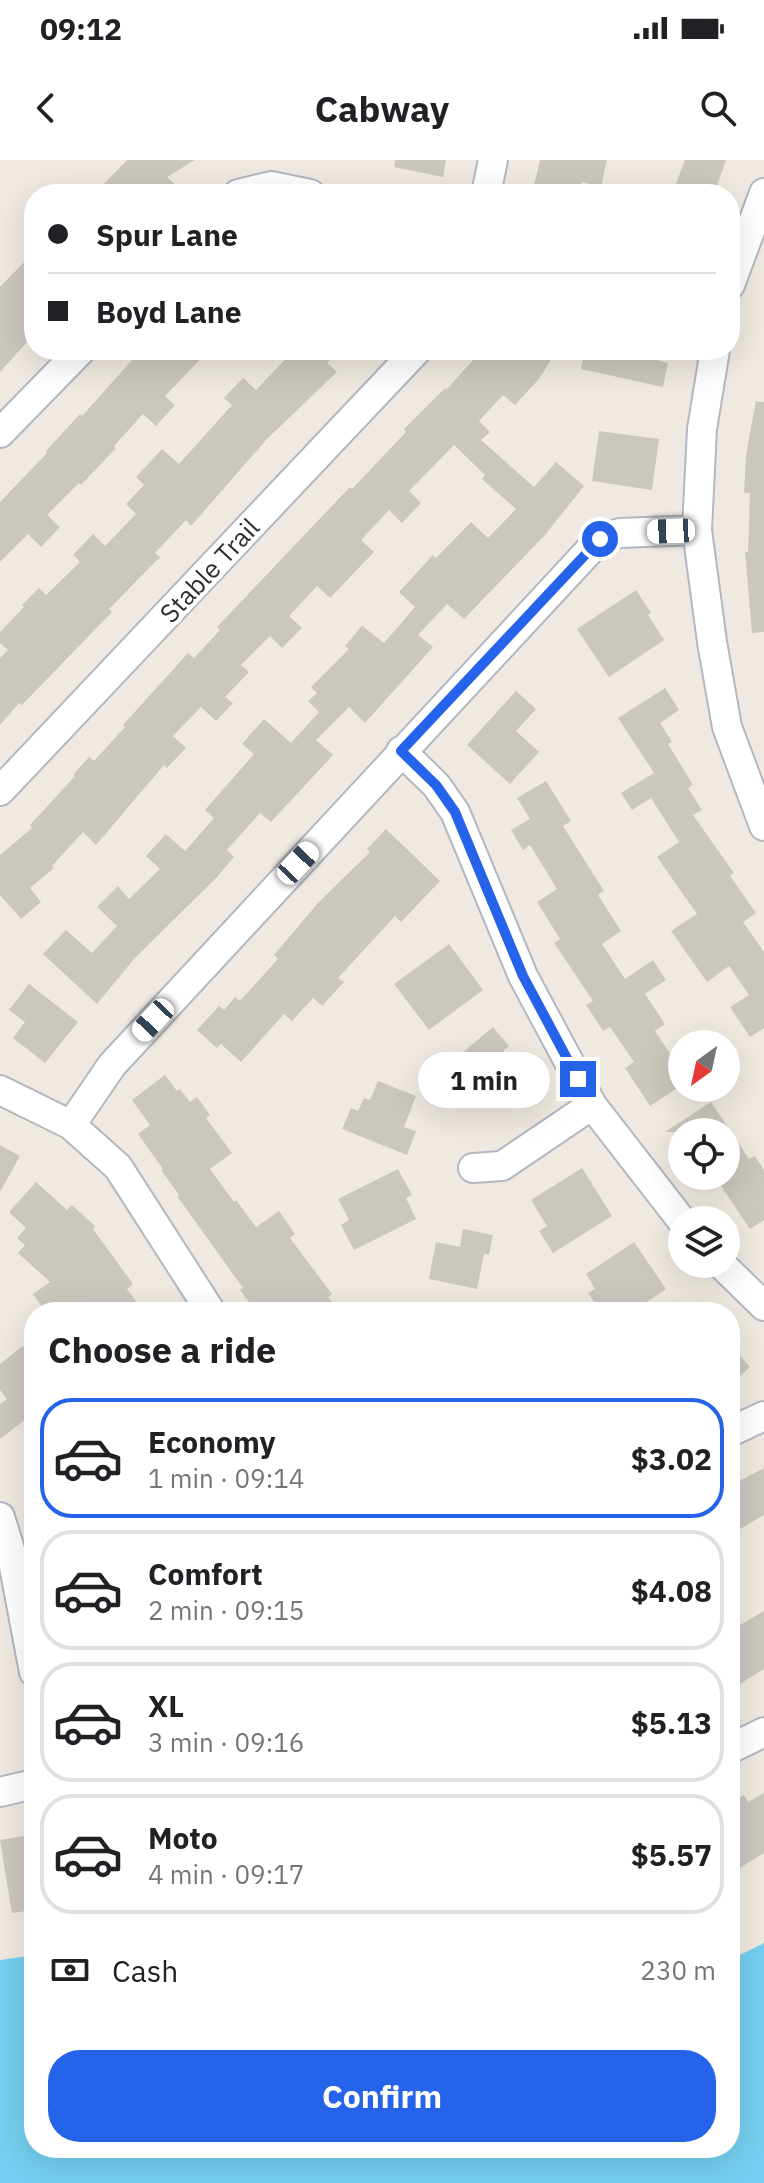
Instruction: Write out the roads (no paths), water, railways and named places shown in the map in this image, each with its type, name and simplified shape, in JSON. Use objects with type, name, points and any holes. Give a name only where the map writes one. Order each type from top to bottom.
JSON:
[{"type":"street","points":[[488,184],[493,160]]},
{"type":"street","points":[[740,258],[764,193]]},
{"type":"street","points":[[0,433],[71,360]]},
{"type":"street","name":"Stable Trail","points":[[0,791],[408,360]]},
{"type":"street","points":[[713,360],[702,429],[697,530],[727,727],[764,826]]},
{"type":"street","points":[[71,1125],[112,1065],[600,539],[620,533],[697,530]]},
{"type":"street","points":[[401,751],[436,785],[455,812],[523,976],[592,1105],[670,1206]]},
{"type":"street","points":[[0,1090],[71,1125],[118,1167],[205,1302]]},
{"type":"street","points":[[473,1168],[502,1166],[592,1105]]},
{"type":"street","points":[[735,1278],[764,1306]]},
{"type":"street","points":[[740,1427],[764,1416]]},
{"type":"street","points":[[0,1517],[12,1556],[24,1619]]},
{"type":"street","points":[[740,1744],[764,1732]]},
{"type":"street","points":[[0,1792],[24,1786]]},
{"type":"water","points":[[764,1943],[764,2183],[0,2183],[0,1960],[24,1956],[24,2158],[740,2158],[740,1955]]}]
